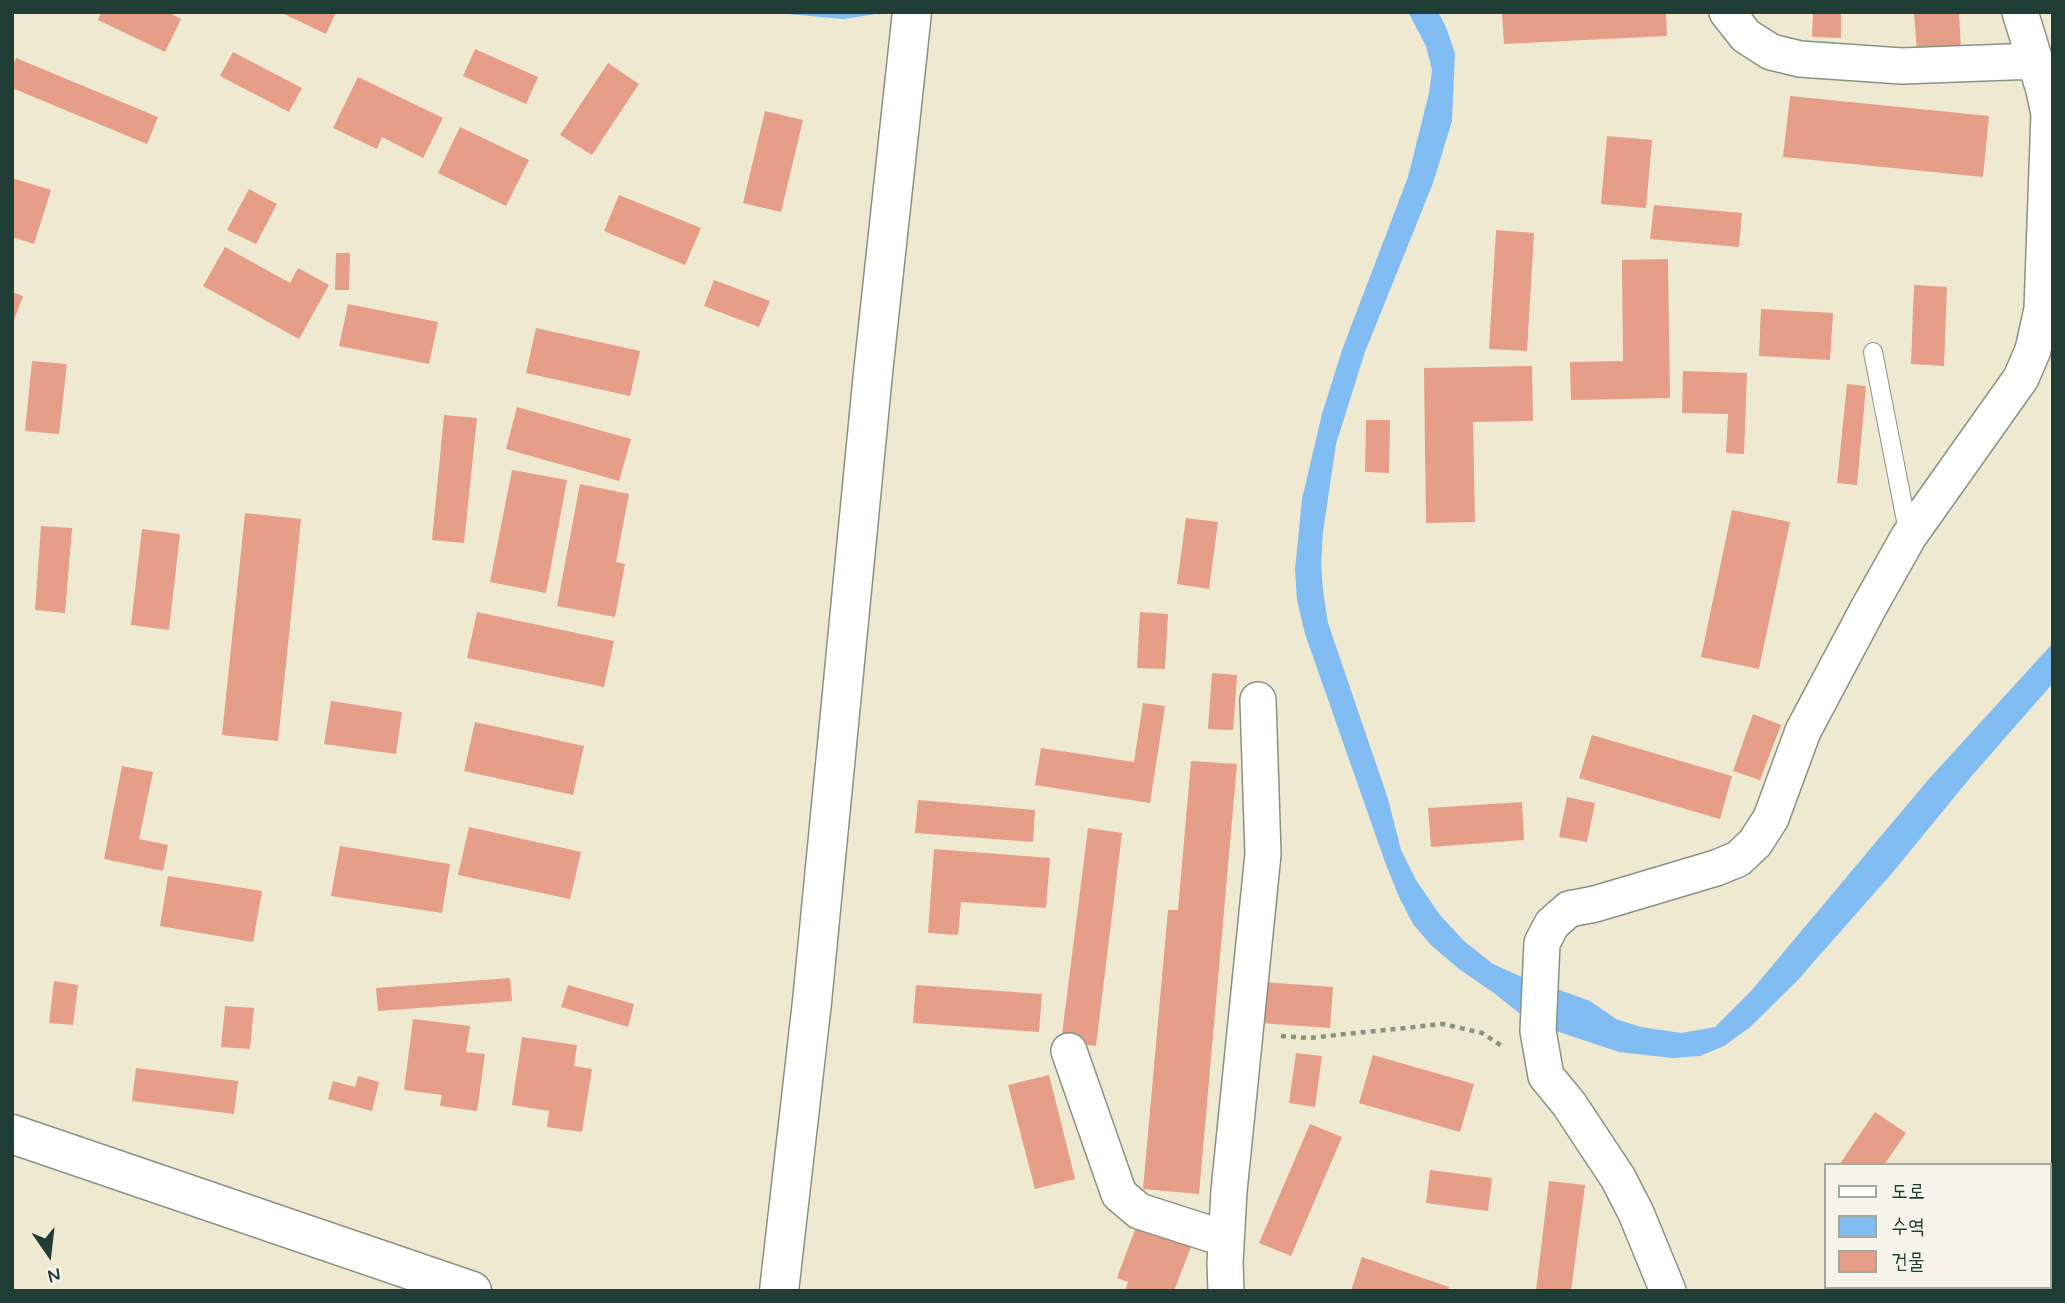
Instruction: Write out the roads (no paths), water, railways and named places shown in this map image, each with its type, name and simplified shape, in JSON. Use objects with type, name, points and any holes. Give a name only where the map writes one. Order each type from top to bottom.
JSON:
[{"type":"main road","points":[[779,1291],[812,1002],[911,17]]},
{"type":"main road","points":[[12,1134],[472,1291]]},
{"type":"street","points":[[1727,12],[1746,36],[1772,52],[1800,59],[1902,66],[2036,61]]},
{"type":"street","points":[[1668,1291],[1642,1225],[1618,1178],[1569,1104],[1546,1076],[1538,1031],[1542,943],[1552,923],[1569,909],[1595,904],[1716,868],[1738,859],[1755,843],[1771,818],[1803,731],[1868,607],[1909,536],[2021,378],[2033,351],[2042,309],[2049,114],[2020,12]]},
{"type":"street","points":[[1226,1291],[1226,1239],[1262,854],[1258,700]]},
{"type":"street","points":[[1069,1051],[1119,1194],[1139,1211],[1226,1239]]},
{"type":"lane","points":[[1873,352],[1909,536]]},
{"type":"water","points":[[766,12],[876,12],[876,14],[843,19]]},
{"type":"water","points":[[1408,12],[1438,12],[1446,27],[1455,53],[1452,121],[1433,183],[1365,352],[1336,444],[1323,532],[1323,590],[1328,623],[1388,799],[1401,850],[1416,880],[1440,915],[1464,941],[1493,964],[1524,978],[1524,1017],[1459,969],[1431,945],[1413,924],[1385,862],[1305,634],[1297,600],[1295,570],[1302,499],[1322,414],[1342,350],[1408,177],[1429,93],[1432,70],[1426,46]]},
{"type":"water","points":[[2053,643],[2053,683],[1893,872],[1796,982],[1749,1028],[1724,1046],[1700,1056],[1672,1058],[1619,1052],[1550,1029],[1551,987],[1590,1001],[1616,1019],[1641,1027],[1681,1033],[1715,1027],[1751,991],[1928,780]]}]
